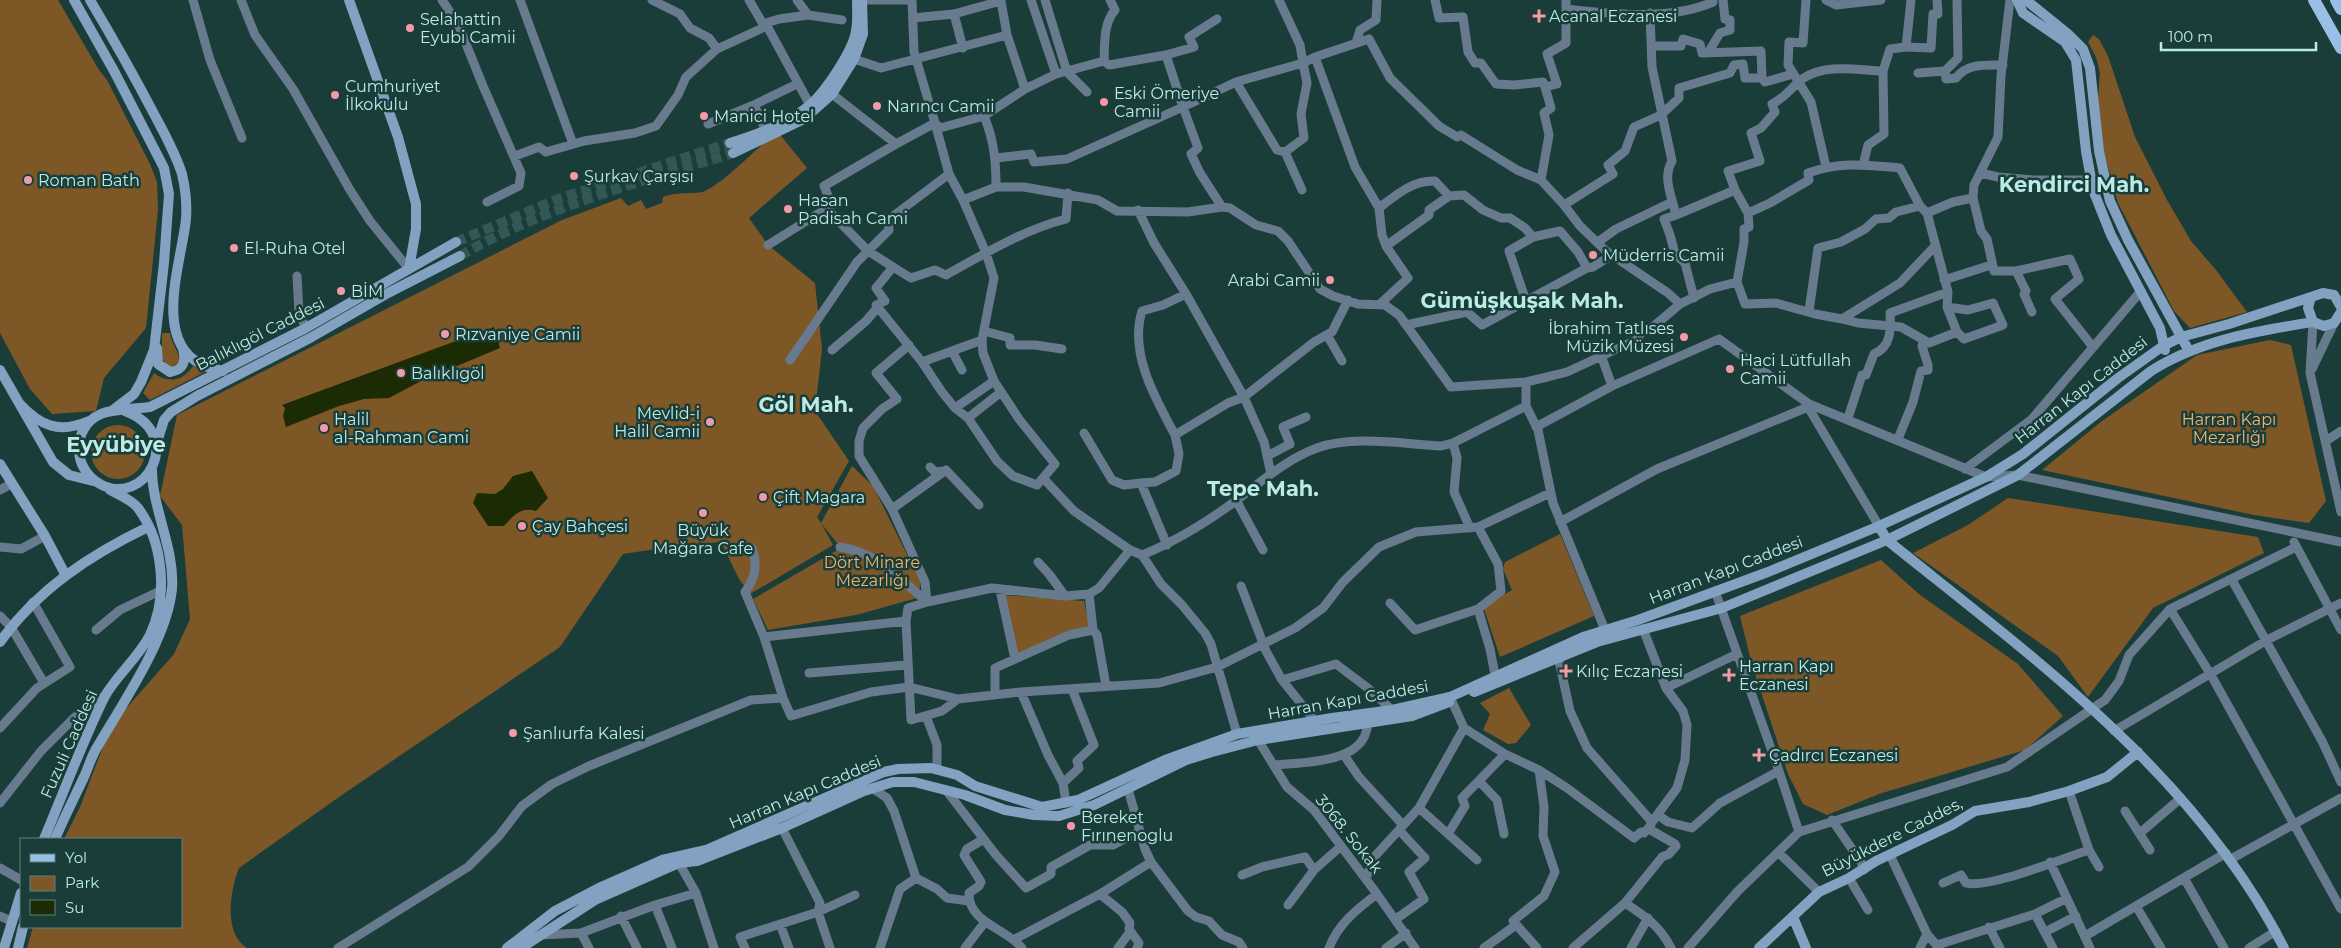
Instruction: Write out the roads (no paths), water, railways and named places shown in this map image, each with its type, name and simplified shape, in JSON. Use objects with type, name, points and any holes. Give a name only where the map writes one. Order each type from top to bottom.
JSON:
[{"type":"main road","points":[[19,403],[33,418],[50,426],[66,428],[90,421],[101,414],[113,410],[131,397],[141,382],[154,350],[168,221],[169,194],[164,168],[108,60],[74,0]]},
{"type":"main road","points":[[90,0],[132,71],[172,146],[182,176],[186,218],[176,279],[173,320],[178,337],[188,354],[200,364],[223,371]]},
{"type":"main road","points":[[349,0],[398,137],[416,204],[416,228],[408,269]]},
{"type":"main road","points":[[857,0],[856,32],[846,55],[826,86],[810,105],[766,131],[732,148],[804,119],[832,94],[854,59],[862,34],[862,0]]},
{"type":"main road","points":[[2017,0],[2023,13],[2065,42],[2076,60],[2091,180],[2108,228],[2160,328],[2163,346],[2171,359]]},
{"type":"main road","points":[[2026,0],[2069,35],[2086,56],[2090,68],[2102,171],[2110,201],[2128,240],[2189,350]]},
{"type":"main road","points":[[2314,0],[2341,48]]},
{"type":"main road","points":[[2336,0],[2341,9]]},
{"type":"main road","name":"Balıklıgöl Caddesi","points":[[125,411],[150,407],[223,371],[306,328],[456,242]]},
{"type":"main road","name":"Balıklıgöl Caddesi","points":[[157,445],[164,420],[171,412],[197,396],[310,338],[388,293],[460,256]]},
{"type":"main road","points":[[2328,293],[2341,289]]},
{"type":"main road","points":[[2328,293],[2338,299],[2341,307]]},
{"type":"main road","name":"Harran Kapı Caddesi","points":[[507,948],[555,911],[576,899],[662,860],[706,850],[884,772],[898,769],[931,768],[957,775],[975,786],[1042,807],[1066,803],[1100,791],[1165,760],[1237,734],[1450,699],[1495,675],[1583,637],[1638,620],[1768,572],[1878,526],[1986,477],[2023,454],[2118,378],[2163,346],[2181,337],[2328,293]]},
{"type":"main road","points":[[2311,297],[2308,308],[2313,322]]},
{"type":"main road","name":"Harran Kapı Caddesi","points":[[524,947],[538,935],[595,900],[679,864],[697,861],[782,828],[872,788],[893,782],[914,782],[946,790],[1005,810],[1034,815],[1059,816],[1094,805],[1186,760],[1258,740],[1412,716],[1558,656],[1643,629],[1722,608],[1888,540],[2018,475],[2144,376],[2189,350],[2265,330],[2313,322],[2324,326],[2338,318]]},
{"type":"main road","points":[[156,334],[158,364],[170,372],[181,368],[185,357],[182,344]]},
{"type":"main road","points":[[0,370],[53,462],[69,474],[93,480]]},
{"type":"main road","points":[[90,421],[80,438],[79,458],[84,470],[93,480],[104,487],[118,489],[131,486],[143,480],[152,469],[156,458],[157,445],[147,423],[137,415],[113,410]]},
{"type":"main road","points":[[0,464],[45,536],[66,574]]},
{"type":"main road","name":"Fuzuli Caddesi","points":[[55,838],[95,752],[155,645],[167,615],[172,586],[171,571],[165,537],[152,489],[152,469]]},
{"type":"main road","name":"Fuzuli Caddesi","points":[[44,838],[106,694],[134,660],[149,636],[160,612],[162,590],[156,547],[148,526],[138,507],[104,487]]},
{"type":"main road","points":[[0,642],[11,626],[33,602],[66,574],[119,541],[148,526]]},
{"type":"main road","points":[[1878,526],[1888,540],[2094,708],[2114,731],[2138,752],[2181,798],[2228,856],[2276,931],[2284,948]]},
{"type":"main road","name":"Büyükdere Caddes,","points":[[1759,948],[1819,892],[1849,878],[1876,862],[1952,825],[1976,811],[2007,807],[2069,791],[2106,777],[2138,752]]},
{"type":"main road","points":[[4,948],[20,896]]},
{"type":"main road","points":[[1793,917],[1806,948]]},
{"type":"main road","points":[[18,948],[23,928]]},
{"type":"street","points":[[193,0],[210,60],[242,138]]},
{"type":"street","points":[[241,0],[255,35],[293,89],[350,190],[370,221],[408,269]]},
{"type":"street","points":[[442,0],[458,24],[488,99],[516,156],[522,173],[519,186],[487,202]]},
{"type":"street","points":[[520,0],[572,144]]},
{"type":"street","points":[[652,0],[680,14],[690,28],[709,38],[717,49]]},
{"type":"street","points":[[749,0],[810,105]]},
{"type":"street","points":[[798,0],[808,15]]},
{"type":"street","points":[[862,0],[912,0],[914,52],[922,84],[949,174],[963,200],[986,253],[994,278],[983,335],[983,353],[994,381],[1001,392],[1055,464],[1044,479],[1037,485],[1008,472],[985,445],[968,418],[956,408],[878,307]]},
{"type":"street","points":[[913,18],[954,14],[982,2],[1001,0],[1007,36],[1026,89]]},
{"type":"street","points":[[1030,0],[1056,74]]},
{"type":"street","points":[[1045,0],[1067,72],[1087,92]]},
{"type":"street","points":[[1104,61],[1106,28],[1110,16],[1115,10],[1110,0]]},
{"type":"street","points":[[1279,0],[1300,45],[1306,84],[1302,114],[1304,138],[1285,152]]},
{"type":"street","points":[[1356,43],[1360,30],[1376,20],[1377,0]]},
{"type":"street","points":[[1435,0],[1439,18],[1463,17],[1468,52],[1475,63],[1481,63],[1496,84],[1544,82],[1552,108],[1544,113],[1549,135],[1541,180]]},
{"type":"street","points":[[1708,53],[1720,33],[1730,30],[1730,20],[1725,19],[1723,0]]},
{"type":"street","points":[[1806,0],[1803,43],[1789,42],[1788,65],[1811,102],[1826,167]]},
{"type":"street","points":[[1826,0],[1836,2],[1881,0]]},
{"type":"street","points":[[1906,47],[1911,0]]},
{"type":"street","points":[[1863,165],[1868,144],[1884,134],[1883,71],[1890,49],[1906,47],[1931,48],[1934,14],[1938,14],[1937,0]]},
{"type":"street","points":[[1918,73],[1945,71],[1958,58],[1957,0]]},
{"type":"street","points":[[2010,0],[1998,137],[1974,185],[1973,198],[1981,231],[1987,239],[1994,271],[2016,271],[2070,258],[2079,279],[2055,299],[2093,347]]},
{"type":"street","points":[[1545,87],[1557,84],[1547,54],[1566,43],[1566,4],[1629,15],[1699,8],[1714,1]]},
{"type":"street","points":[[1650,13],[1652,67],[1672,161],[1667,170],[1676,215]]},
{"type":"street","points":[[954,14],[963,48]]},
{"type":"street","points":[[516,156],[539,147],[546,152],[572,144],[635,133],[656,126],[678,95],[686,77],[717,49],[780,19],[808,15],[842,20]]},
{"type":"street","points":[[1104,61],[1109,65],[1166,55],[1194,47],[1189,37],[1217,18]]},
{"type":"street","points":[[854,59],[881,68],[1007,36]]},
{"type":"street","points":[[996,158],[1031,154],[1034,162],[1067,159],[1236,82],[1303,63],[1315,57],[1369,39],[1390,78],[1439,126],[1457,137],[1461,135],[1517,170],[1541,180],[1580,226],[1612,255],[1668,293],[1680,304]]},
{"type":"street","points":[[1652,46],[1681,46],[1684,39],[1700,44],[1702,53],[1761,52],[1762,78]]},
{"type":"street","points":[[1166,55],[1198,148],[1191,154],[1200,173],[1222,207]]},
{"type":"street","points":[[1315,57],[1355,167],[1379,208],[1382,235],[1386,246],[1408,278],[1380,304]]},
{"type":"street","points":[[935,123],[940,128],[984,116],[1026,89],[1056,74],[1104,61]]},
{"type":"street","points":[[1564,205],[1613,174],[1608,166],[1624,151],[1634,127],[1661,115],[1679,98],[1679,88],[1730,73],[1734,65],[1743,64],[1745,78],[1762,78],[1765,82],[1793,74]]},
{"type":"street","points":[[1945,71],[1946,79],[1956,78],[1962,70],[1982,65],[2003,65]]},
{"type":"street","points":[[1883,71],[1828,68],[1803,79],[1784,98],[1772,104],[1775,112],[1761,128],[1750,133],[1758,150],[1760,161],[1728,171],[1735,190],[1748,213],[1749,227],[1744,229],[1744,242],[1737,282],[1745,304],[1776,303],[1858,323],[1901,327],[1929,343],[1957,332]]},
{"type":"street","points":[[1236,82],[1277,150],[1285,152]]},
{"type":"street","points":[[708,124],[754,105],[797,84]]},
{"type":"street","points":[[832,94],[896,144]]},
{"type":"street","points":[[754,105],[766,131]]},
{"type":"street","points":[[984,116],[992,138],[996,158],[996,187]]},
{"type":"street","points":[[768,245],[832,205],[824,186],[935,123]]},
{"type":"street","points":[[1285,152],[1302,190]]},
{"type":"street","points":[[1748,213],[1770,203],[1809,180],[1808,173],[1826,167],[1848,163],[1900,168],[1920,206],[1927,213],[1948,292],[1947,307],[1957,332],[1964,338],[2003,325],[1993,303],[1968,310],[1947,307]]},
{"type":"street","points":[[1981,173],[1998,177],[2034,180],[2091,180]]},
{"type":"street","points":[[790,360],[857,262],[889,230],[888,220],[949,174]]},
{"type":"street","points":[[1379,208],[1401,190],[1425,181],[1435,181],[1449,196]]},
{"type":"street","points":[[963,200],[996,187],[1024,187],[1068,193],[1098,200],[1117,211],[1188,212],[1222,207],[1230,208],[1256,225],[1278,231],[1288,241],[1320,289],[1333,296],[1365,305],[1380,304],[1399,315],[1451,386],[1526,382],[1567,372],[1602,358],[1636,340],[1643,332],[1654,326],[1680,304],[1710,289],[1737,282]]},
{"type":"street","points":[[1694,298],[1685,263],[1675,254],[1664,219],[1735,190]]},
{"type":"street","points":[[826,209],[868,251],[911,278],[935,270],[946,275],[1042,225],[1066,219],[1068,193]]},
{"type":"street","points":[[1386,246],[1429,215],[1429,210],[1449,196],[1464,195],[1483,210],[1501,218],[1510,218],[1525,228],[1533,238]]},
{"type":"street","points":[[1927,213],[1953,202],[1973,198]]},
{"type":"street","points":[[1598,242],[1616,230],[1672,202]]},
{"type":"street","points":[[1809,311],[1818,248],[1841,242],[1864,229],[1876,219],[1889,218],[1896,212],[1920,206]]},
{"type":"street","points":[[1138,210],[1154,243],[1186,294],[1244,396],[1273,453],[1285,466]]},
{"type":"street","points":[[1526,300],[1509,251],[1533,238],[1560,231],[1578,252],[1587,268]]},
{"type":"street","points":[[1842,319],[1900,283],[1935,246]]},
{"type":"street","points":[[1406,325],[1467,312],[1482,324],[1587,268],[1593,267],[1612,255]]},
{"type":"street","points":[[1944,280],[1992,265]]},
{"type":"street","points":[[832,350],[866,321],[878,307],[876,305],[885,301],[876,288],[893,267]]},
{"type":"street","points":[[2016,271],[2026,291],[2024,294],[2032,312]]},
{"type":"street","points":[[297,276],[299,313],[306,328]]},
{"type":"street","points":[[1848,418],[1862,375],[1866,375],[1874,354],[1882,350],[1888,342],[1891,325],[1890,313],[1948,292]]},
{"type":"street","points":[[1965,469],[2032,419],[2141,292]]},
{"type":"street","points":[[1084,433],[1112,480],[1124,485],[1155,482],[1176,471],[1179,454],[1175,435],[1149,386],[1148,374],[1140,355],[1137,326],[1142,311],[1163,306],[1186,294]]},
{"type":"street","points":[[1175,435],[1228,403],[1244,396],[1332,332],[1348,300]]},
{"type":"street","points":[[2310,373],[2338,318]]},
{"type":"street","points":[[2313,322],[2310,373],[2339,490],[2341,512]]},
{"type":"street","points":[[922,362],[952,351],[983,335],[1010,338],[1010,345],[1035,345],[1062,349]]},
{"type":"street","points":[[1327,335],[1342,361]]},
{"type":"street","points":[[1536,427],[1612,386],[1719,338],[1809,405],[1848,418],[1986,477],[2018,475],[2289,533],[2341,542]]},
{"type":"street","points":[[1898,439],[1913,402],[1921,371],[1928,370],[1922,346],[1924,340]]},
{"type":"street","points":[[909,345],[876,373],[897,399],[882,409],[863,428],[859,441],[861,460],[892,509],[925,582],[927,602]]},
{"type":"street","points":[[952,351],[962,370]]},
{"type":"street","points":[[1602,358],[1612,386]]},
{"type":"street","points":[[956,408],[994,381]]},
{"type":"street","points":[[1526,382],[1526,406],[1536,427],[1550,493],[1560,522],[1605,630]]},
{"type":"street","points":[[968,418],[1001,392]]},
{"type":"street","points":[[1560,522],[1657,469],[1809,405]]},
{"type":"street","points":[[1809,405],[1878,526]]},
{"type":"street","points":[[1142,555],[1167,545],[1236,500],[1271,474],[1318,448],[1359,441],[1441,446],[1453,443],[1526,406]]},
{"type":"street","points":[[1273,453],[1290,444],[1283,427],[1306,417]]},
{"type":"street","points":[[2326,440],[2341,431]]},
{"type":"street","points":[[1390,603],[1416,630],[1478,609],[1501,592],[1498,564],[1474,528],[1454,492],[1457,458],[1453,443]]},
{"type":"street","points":[[1271,474],[1273,453]]},
{"type":"street","points":[[930,467],[935,472],[946,470]]},
{"type":"street","points":[[892,509],[946,470]]},
{"type":"street","points":[[946,470],[979,505]]},
{"type":"street","points":[[1044,479],[1074,511],[1130,550],[1142,555],[1161,584],[1205,632],[1237,734]]},
{"type":"street","points":[[1141,483],[1167,545]]},
{"type":"street","points":[[0,490],[11,484]]},
{"type":"street","points":[[752,548],[756,558],[753,581],[746,592],[764,637],[782,698],[791,716],[871,692],[909,687],[958,699],[995,694],[1159,683],[1217,666],[1295,628],[1323,608],[1343,582],[1379,547],[1416,532],[1474,528],[1550,493]]},
{"type":"street","points":[[1236,500],[1263,550]]},
{"type":"street","points":[[2289,533],[2341,630]]},
{"type":"street","points":[[0,547],[21,549],[45,536]]},
{"type":"street","points":[[840,547],[855,549],[883,563],[927,602]]},
{"type":"street","points":[[1688,948],[1737,892],[1799,832],[1832,820],[1888,805],[2007,767],[2105,700],[2119,682],[2129,655],[2170,609],[2296,547]]},
{"type":"street","points":[[958,699],[942,711],[912,720],[907,665],[906,620],[908,608],[992,588],[1065,596],[1088,594],[1099,588],[1130,550]]},
{"type":"street","points":[[1038,562],[1050,574],[1065,596]]},
{"type":"street","points":[[2232,580],[2267,640],[2341,782]]},
{"type":"street","points":[[1241,586],[1251,616],[1265,644],[1266,651],[1282,680],[1315,721]]},
{"type":"street","points":[[96,630],[120,610],[162,590]]},
{"type":"street","points":[[1000,590],[1015,659]]},
{"type":"street","points":[[1715,591],[1799,832]]},
{"type":"street","points":[[1088,594],[1093,630],[1097,635],[1106,686]]},
{"type":"street","points":[[0,728],[44,683],[70,668],[33,602]]},
{"type":"street","points":[[2114,731],[2267,640],[2341,603]]},
{"type":"street","points":[[1478,609],[1490,649],[1495,675]]},
{"type":"street","points":[[2170,609],[2211,675],[2341,909]]},
{"type":"street","points":[[0,616],[11,626],[44,683]]},
{"type":"street","points":[[764,637],[906,620]]},
{"type":"street","points":[[1450,699],[1464,728],[1505,754],[1538,770],[1567,788],[1634,838],[1653,822],[1677,788],[1685,760],[1686,725],[1683,711],[1666,688],[1643,629]]},
{"type":"street","points":[[995,694],[994,668],[1069,635],[1093,630]]},
{"type":"street","points":[[1666,688],[1737,654]]},
{"type":"street","points":[[1558,656],[1570,711],[1587,748],[1676,846],[1669,854],[1662,856],[1625,903],[1573,948]]},
{"type":"street","points":[[1282,680],[1336,664],[1369,689],[1392,710]]},
{"type":"street","points":[[809,673],[907,665]]},
{"type":"street","points":[[1063,783],[1079,768],[1077,760],[1094,745],[1072,689]]},
{"type":"street","points":[[1021,692],[1048,756],[1063,783],[1066,803]]},
{"type":"street","points":[[0,802],[41,751],[74,718],[106,694]]},
{"type":"street","points":[[338,948],[468,867],[498,836],[522,806],[552,784],[588,766],[751,700],[782,698]]},
{"type":"street","points":[[926,716],[937,745],[937,770]]},
{"type":"street","points":[[1274,765],[1309,762],[1344,755],[1363,739],[1368,724]]},
{"type":"street","points":[[1366,878],[1376,855],[1419,808],[1464,728]]},
{"type":"street","name":"3068. Sokak","points":[[1258,740],[1287,787],[1314,810],[1340,847],[1366,878],[1415,948]]},
{"type":"street","points":[[1448,834],[1465,806],[1462,798],[1505,754]]},
{"type":"street","points":[[1344,755],[1425,858],[1409,872],[1424,899],[1396,919]]},
{"type":"street","points":[[1484,948],[1544,896],[1555,872],[1543,836],[1544,807],[1538,770]]},
{"type":"street","points":[[1653,822],[1668,822],[1692,828],[1720,803],[1779,771]]},
{"type":"street","points":[[1479,781],[1497,800],[1504,834]]},
{"type":"street","points":[[872,788],[887,798],[894,811],[916,878],[936,889],[946,898],[969,901]]},
{"type":"street","points":[[1128,789],[1140,831],[1152,862],[1188,911],[1196,917],[1209,921],[1222,935],[1240,942],[1243,948]]},
{"type":"street","points":[[946,790],[984,839],[1026,888],[1052,874],[1051,868],[1090,845],[1113,845],[1140,831]]},
{"type":"street","points":[[2069,791],[2089,850],[2099,867]]},
{"type":"street","points":[[2140,833],[2181,798]]},
{"type":"street","points":[[2085,936],[2184,878],[2295,826],[2341,798]]},
{"type":"street","points":[[1419,808],[1477,860]]},
{"type":"street","points":[[2125,811],[2150,850]]},
{"type":"street","points":[[1832,820],[1861,862],[1864,870]]},
{"type":"street","points":[[782,828],[815,890],[820,903],[818,912],[830,948]]},
{"type":"street","points":[[984,839],[967,849],[964,855],[982,882],[969,893],[969,901],[985,922],[1015,939],[1022,948]]},
{"type":"street","points":[[1288,905],[1314,870],[1340,847]]},
{"type":"street","points":[[1943,883],[1961,875],[1966,883],[1974,885],[2020,874],[2089,850]]},
{"type":"street","points":[[1779,853],[1819,892]]},
{"type":"street","points":[[1890,855],[1927,934],[1938,946],[1990,927],[2035,914],[2067,898]]},
{"type":"street","points":[[1242,875],[1262,867],[1305,857],[1314,870]]},
{"type":"street","points":[[1015,939],[1100,894],[1152,862]]},
{"type":"street","points":[[2050,862],[2090,948]]},
{"type":"street","points":[[679,864],[696,893],[714,948]]},
{"type":"street","points":[[0,868],[20,879]]},
{"type":"street","points":[[880,948],[900,890],[916,878]]},
{"type":"street","points":[[1849,878],[1868,910]]},
{"type":"street","points":[[2184,878],[2224,948]]},
{"type":"street","points":[[538,935],[581,933],[621,916],[696,893]]},
{"type":"street","points":[[1100,894],[1122,912],[1130,923],[1130,932],[1138,943],[1137,948]]},
{"type":"street","points":[[1331,946],[1338,928],[1360,906],[1377,894]]},
{"type":"street","points":[[745,948],[740,938],[818,912],[855,895]]},
{"type":"street","points":[[1625,903],[1648,918],[1663,932],[1671,948]]},
{"type":"street","points":[[655,905],[672,948]]},
{"type":"street","points":[[2136,906],[2161,948]]},
{"type":"street","points":[[2035,914],[2053,948]]},
{"type":"street","points":[[0,916],[11,921]]},
{"type":"street","points":[[621,916],[637,948]]},
{"type":"street","points":[[2045,932],[2076,916]]},
{"type":"street","points":[[1631,948],[1648,918]]},
{"type":"street","points":[[965,948],[985,922]]},
{"type":"street","points":[[1514,923],[1537,948]]},
{"type":"street","points":[[780,924],[790,948]]},
{"type":"street","points":[[1990,927],[2000,948]]},
{"type":"street","points":[[2249,948],[2276,931]]},
{"type":"street","points":[[1118,948],[1130,932]]},
{"type":"street","points":[[581,933],[589,948]]},
{"type":"street","points":[[1386,948],[1406,933]]},
{"type":"street","points":[[1920,948],[1927,934]]},
{"type":"water","name":"Balıklıgöl","points":[[494,327],[500,348],[421,381],[389,398],[364,399],[339,406],[286,427],[283,416],[285,408],[282,405]]},
{"type":"water","points":[[532,471],[548,498],[536,511],[522,511],[504,526],[488,526],[473,503],[477,493],[495,494],[503,489],[513,476]]},
{"type":"tunnel","points":[[456,242],[558,199],[730,143]]},
{"type":"tunnel","points":[[460,256],[491,239],[559,210],[629,185],[733,153]]},
{"type":"place","name":"Acanal Eczanesi","points":[[1539,16]]},
{"type":"place","name":"Selahattin Eyubi Camii","points":[[410,28]]},
{"type":"place","name":"Cumhuriyet İlkokulu","points":[[335,95]]},
{"type":"place","name":"Eski Ömeriye Camii","points":[[1104,102]]},
{"type":"place","name":"Narıncı Camii","points":[[877,106]]},
{"type":"place","name":"Manici Hotel","points":[[704,116]]},
{"type":"place","name":"Şurkav Çarşısı","points":[[574,176]]},
{"type":"place","name":"Roman Bath","points":[[28,180]]},
{"type":"place","name":"Hasan Padisah Cami","points":[[788,209]]},
{"type":"place","name":"El-Ruha Otel","points":[[234,248]]},
{"type":"place","name":"Müderris Camii","points":[[1593,255]]},
{"type":"place","name":"Arabi Camii","points":[[1330,280]]},
{"type":"place","name":"BİM","points":[[341,291]]},
{"type":"place","name":"Rızvaniye Camii","points":[[445,334]]},
{"type":"place","name":"İbrahim Tatlıses Müzik Müzesi","points":[[1684,337]]},
{"type":"place","name":"Haci Lütfullah Camii","points":[[1730,369]]},
{"type":"place","name":"Balıklıgöl","points":[[401,373]]},
{"type":"place","name":"Mevlid-i Halil Camii","points":[[710,422]]},
{"type":"place","name":"Halil al-Rahman Cami","points":[[324,428]]},
{"type":"place","name":"Çift Magara","points":[[763,497]]},
{"type":"place","name":"Büyük Mağara Cafe","points":[[703,513]]},
{"type":"place","name":"Çay Bahçesi","points":[[522,526]]},
{"type":"place","name":"Kılıç Eczanesi","points":[[1566,671]]},
{"type":"place","name":"Harran Kapı Eczanesi","points":[[1729,675]]},
{"type":"place","name":"Şanlıurfa Kalesi","points":[[513,733]]},
{"type":"place","name":"Çadırcı Eczanesi","points":[[1759,755]]},
{"type":"place","name":"Bereket Fırınenoglu","points":[[1071,826]]},
{"type":"district","name":"Kendirci Mah.","points":[[2074,184]]},
{"type":"district","name":"Gümüşkuşak Mah.","points":[[1522,300]]},
{"type":"district","name":"Göl Mah.","points":[[806,404]]},
{"type":"district","name":"Eyyübiye","points":[[116,444]]},
{"type":"district","name":"Tepe Mah.","points":[[1263,488]]},
{"type":"park label","name":"Harran Kapı Mezarlığı","points":[[2229,428]]},
{"type":"park label","name":"Dört Minare Mezarlığı","points":[[872,571]]}]
